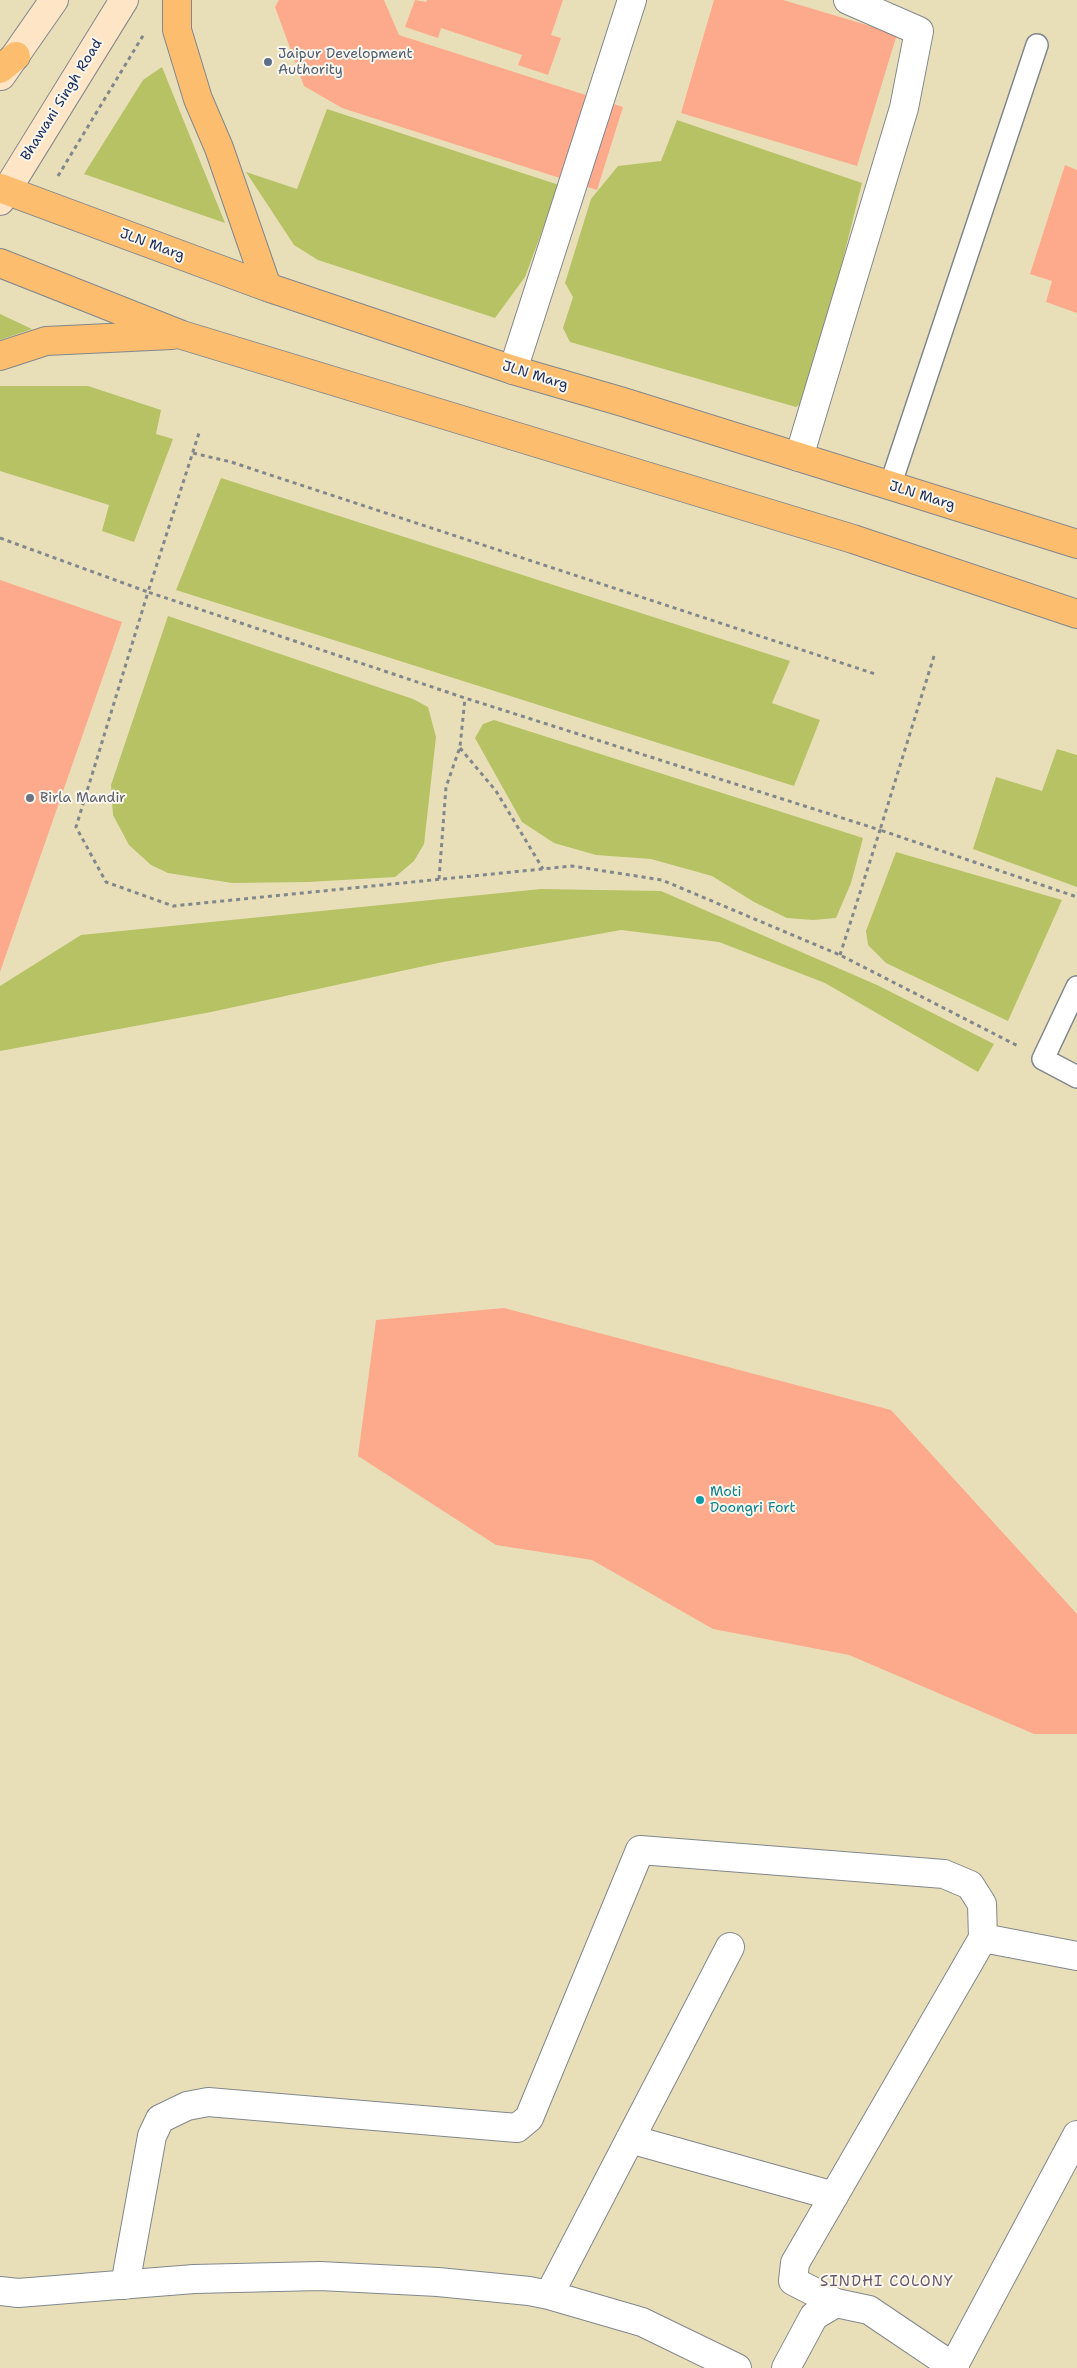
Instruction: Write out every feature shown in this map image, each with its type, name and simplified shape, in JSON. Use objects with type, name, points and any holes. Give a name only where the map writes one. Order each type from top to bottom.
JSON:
[{"type":"main road","points":[[0,77],[8,62],[54,0]]},
{"type":"main road","name":"Bhawani Singh Road","points":[[2,193],[124,0]]},
{"type":"main road","points":[[176,0],[177,30],[198,99],[219,148],[267,287]]},
{"type":"main road","name":"JLN Marg","points":[[2,193],[40,204],[267,287],[513,370],[623,402],[1077,544]]},
{"type":"main road","points":[[0,263],[181,334],[852,539],[1077,614]]},
{"type":"main road","points":[[0,356],[46,341],[181,334]]},
{"type":"street","points":[[513,370],[632,0]]},
{"type":"street","points":[[799,457],[904,108],[919,31],[848,0]]},
{"type":"street","points":[[125,2285],[152,2136],[160,2120],[187,2106],[208,2102],[517,2128],[529,2118],[640,1850],[944,1874],[970,1885],[982,1904],[984,1938],[795,2263],[793,2281],[836,2303],[869,2310],[954,2367],[1077,2135]]},
{"type":"street","points":[[984,1938],[1077,1956]]},
{"type":"street","points":[[550,2295],[730,1948]]},
{"type":"street","points":[[630,2139],[834,2196]]},
{"type":"street","points":[[0,2292],[18,2293],[194,2278],[320,2276],[438,2282],[550,2295],[642,2322],[737,2368]]},
{"type":"street","points":[[786,2368],[814,2316],[836,2303]]},
{"type":"lane","points":[[890,486],[1038,45]]},
{"type":"lane","points":[[1077,987],[1043,1059],[1077,1077]]},
{"type":"path","points":[[40,204],[149,26]]},
{"type":"path","points":[[199,433],[76,827],[106,882],[173,906],[572,866],[662,880],[840,955],[1043,1059]]},
{"type":"path","points":[[193,453],[240,465],[875,674]]},
{"type":"path","points":[[0,538],[148,592],[466,698],[880,830],[1077,897]]},
{"type":"path","points":[[840,955],[934,656]]},
{"type":"path","points":[[439,879],[446,788],[460,747],[466,698]]},
{"type":"path","points":[[460,747],[496,791],[542,869]]},
{"type":"green space","points":[[162,67],[225,223],[84,174],[143,80]]},
{"type":"green space","points":[[327,109],[559,185],[525,277],[495,318],[318,260],[294,245],[246,172],[297,189]]},
{"type":"green space","points":[[677,120],[862,183],[808,399],[796,407],[570,342],[563,328],[573,297],[565,283],[591,199],[618,166],[661,161]]},
{"type":"green space","points":[[0,314],[32,329],[0,340]]},
{"type":"green space","points":[[0,386],[88,386],[161,410],[156,434],[173,439],[134,542],[102,531],[109,505],[0,471]]},
{"type":"green space","points":[[221,478],[790,661],[772,703],[820,720],[794,786],[176,590]]},
{"type":"green space","points":[[168,616],[413,699],[428,707],[436,737],[424,844],[414,861],[395,877],[308,882],[232,883],[168,873],[151,865],[129,845],[113,815],[111,785]]},
{"type":"green space","points":[[494,720],[863,838],[851,883],[836,918],[813,920],[787,918],[754,902],[712,876],[651,859],[596,855],[554,843],[522,822],[475,738],[483,724]]},
{"type":"green space","points":[[1057,749],[1077,755],[1077,887],[973,849],[996,777],[1042,791]]},
{"type":"green space","points":[[896,852],[1062,900],[1008,1021],[886,963],[868,945],[866,931]]},
{"type":"green space","points":[[541,889],[661,891],[877,985],[994,1044],[978,1072],[825,983],[719,942],[621,930],[443,962],[211,1012],[0,1051],[0,986],[81,935]]},
{"type":"building","points":[[279,0],[384,0],[399,35],[623,107],[597,190],[342,108],[304,86],[275,7]]},
{"type":"building","points":[[415,0],[426,2],[427,0],[563,0],[551,35],[561,38],[548,75],[518,65],[522,55],[441,28],[438,38],[405,27]]},
{"type":"building","points":[[714,0],[783,0],[897,34],[857,166],[681,113]]},
{"type":"building","points":[[1065,165],[1077,170],[1077,313],[1046,302],[1052,281],[1030,274]]},
{"type":"building","name":"Birla Mandir","points":[[0,580],[122,622],[0,972]]},
{"type":"building","name":"Moti Doongri Fort","points":[[504,1308],[891,1410],[1077,1614],[1077,1734],[1034,1734],[849,1655],[713,1629],[592,1560],[496,1545],[358,1456],[376,1320]]},
{"type":"place","name":"Jaipur Development Authority","points":[[268,62]]},
{"type":"place","name":"Birla Mandir","points":[[30,798]]},
{"type":"place","name":"Moti Doongri Fort","points":[[700,1500]]},
{"type":"district","name":"SINDHI COLONY","points":[[887,2282]]}]
